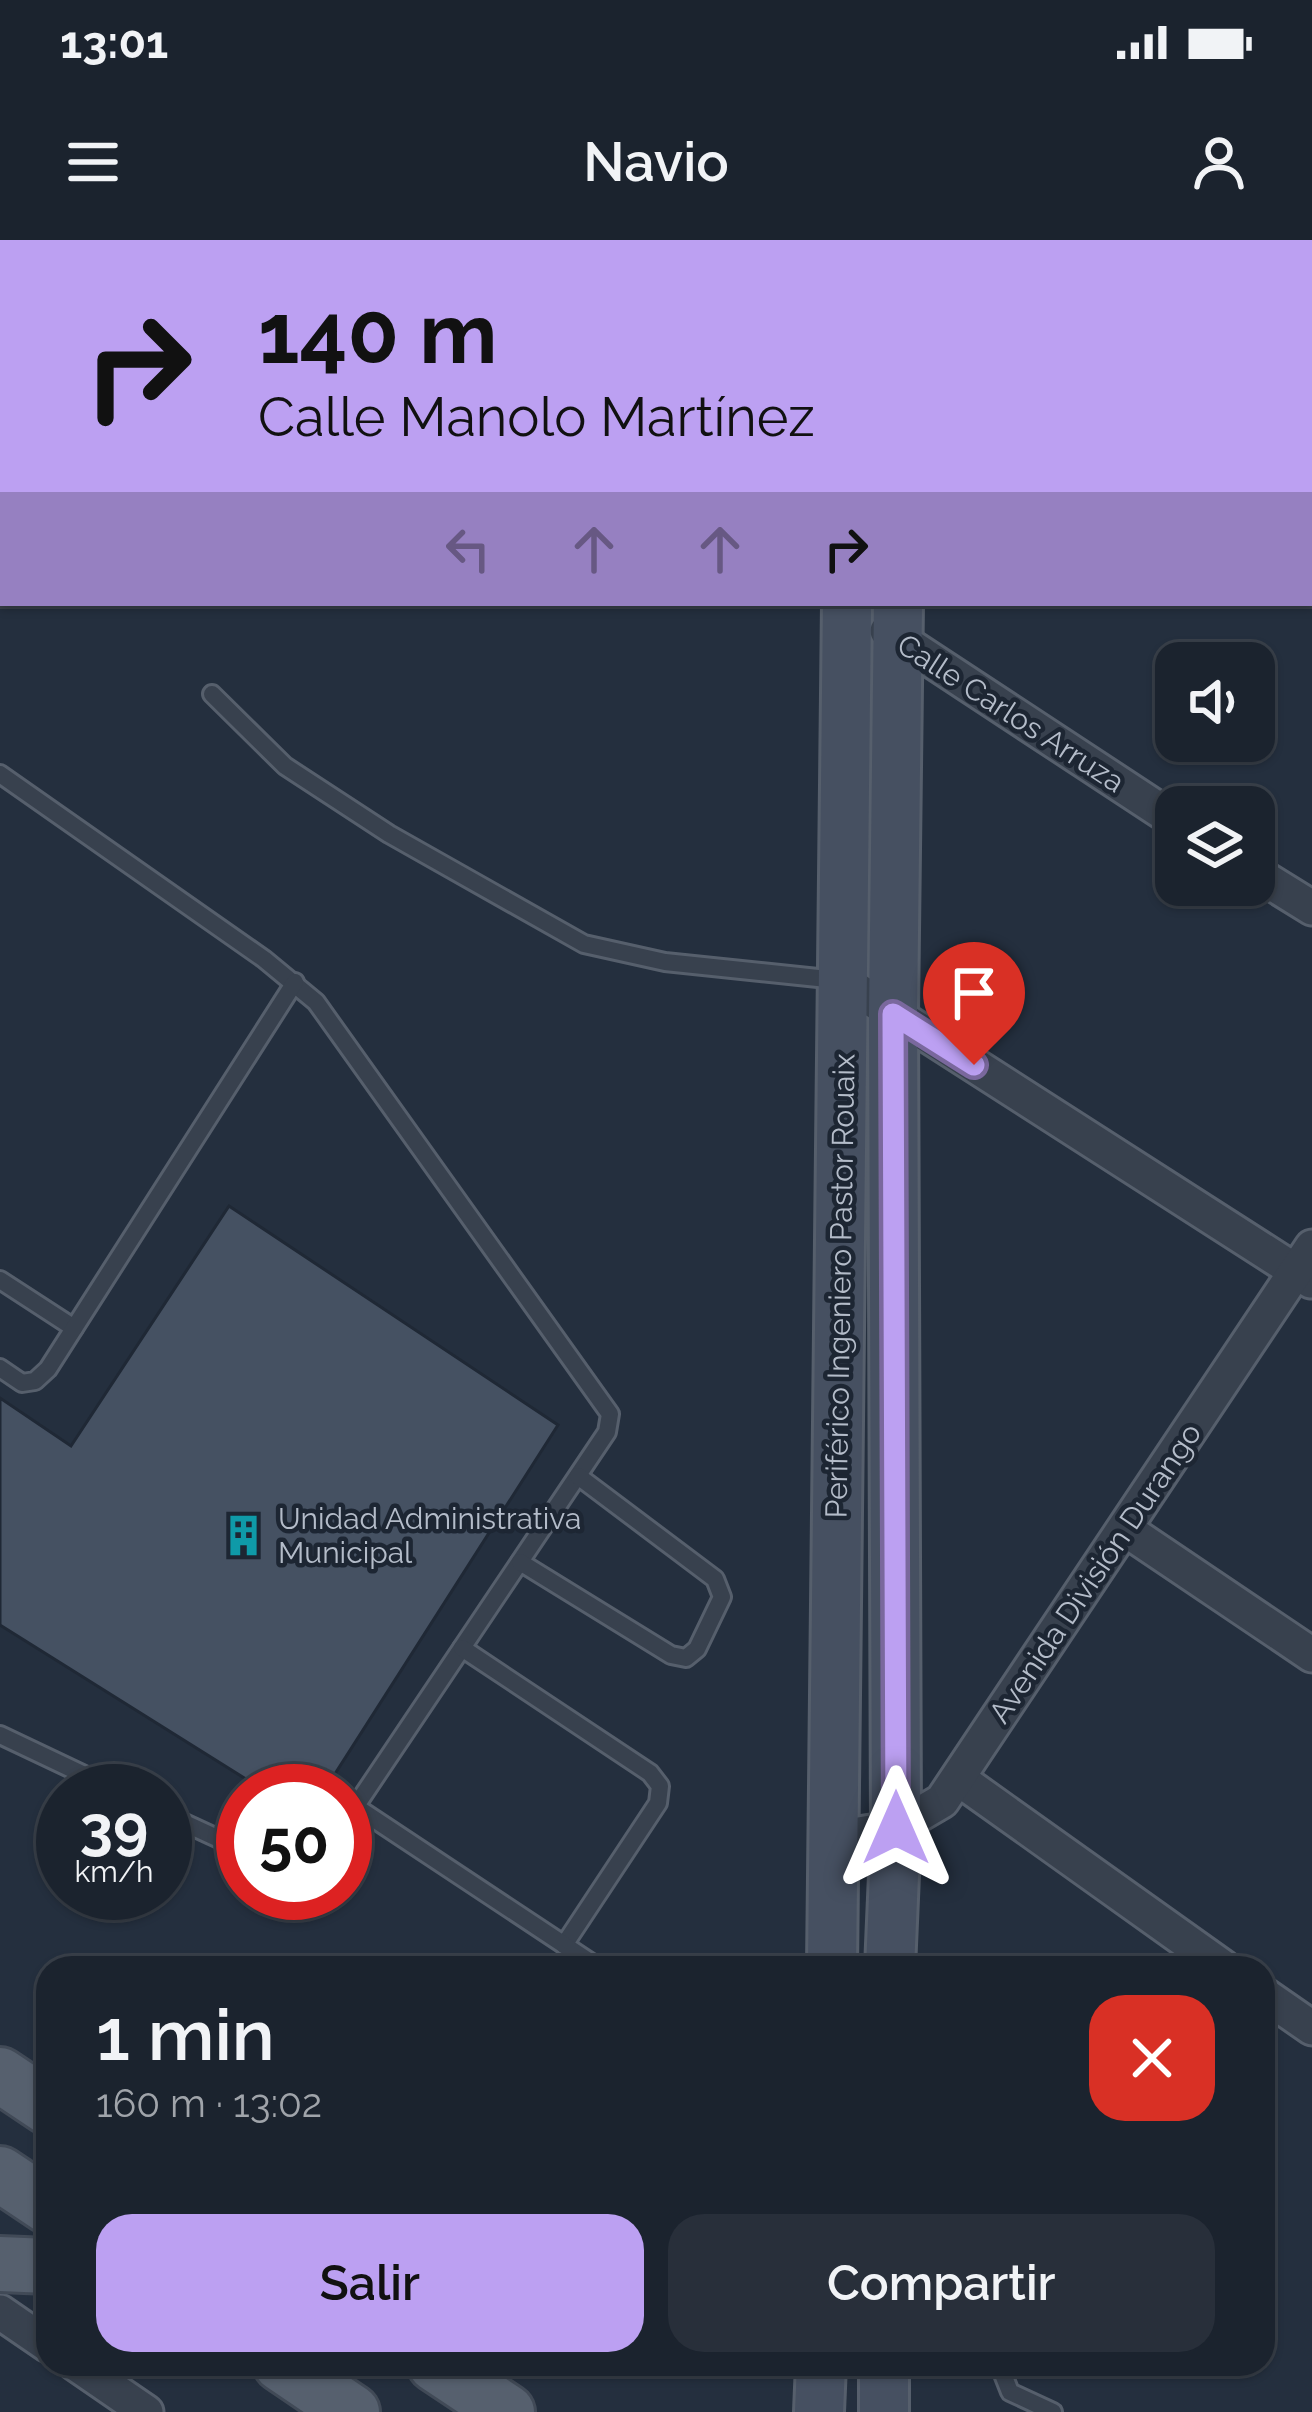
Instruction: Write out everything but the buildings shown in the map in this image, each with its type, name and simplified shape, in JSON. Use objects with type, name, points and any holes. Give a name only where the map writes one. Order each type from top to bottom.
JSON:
[{"type":"main road","name":"Periférico Ingeniero Pastor Rouaix","points":[[832,1956],[847,606]]},
{"type":"main road","points":[[891,1956],[896,1828],[893,1014],[898,621]]},
{"type":"main road","points":[[0,2075],[36,2099]]},
{"type":"main road","points":[[0,2174],[36,2198]]},
{"type":"main road","points":[[0,2264],[36,2266]]},
{"type":"main road","points":[[299,2376],[352,2412]]},
{"type":"main road","points":[[819,2412],[820,2376]]},
{"type":"main road","points":[[884,2376],[884,2412]]},
{"type":"street","name":"Calle Carlos Arruza","points":[[853,606],[898,621],[1155,806]]},
{"type":"street","points":[[1275,885],[1312,908]]},
{"type":"street","points":[[843,981],[1307,1267]]},
{"type":"street","name":"Avenida División Durango","points":[[834,1838],[896,1828],[925,1816],[959,1779],[1125,1528],[1307,1267]]},
{"type":"street","points":[[1125,1528],[1312,1654]]},
{"type":"street","points":[[959,1779],[1207,1956]]},
{"type":"street","points":[[1275,2002],[1312,2028]]},
{"type":"street","points":[[0,2312],[36,2337]]},
{"type":"street","points":[[94,2376],[146,2412]]},
{"type":"lane","points":[[212,694],[252,738],[340,802],[584,944],[665,962],[843,981]]},
{"type":"lane","points":[[0,774],[295,982],[339,1033],[610,1414],[607,1432],[372,1782]]},
{"type":"lane","points":[[0,1368],[22,1383],[35,1381],[74,1328],[295,982]]},
{"type":"lane","points":[[0,1280],[74,1328]]},
{"type":"lane","points":[[520,1562],[671,1655],[686,1658],[697,1649],[722,1597],[715,1579],[578,1476]]},
{"type":"lane","points":[[462,1648],[657,1780],[658,1803],[564,1945]]},
{"type":"lane","points":[[0,1735],[61,1764]]},
{"type":"lane","points":[[372,1828],[580,1956]]},
{"type":"lane","points":[[1004,2376],[1010,2392],[1053,2412]]},
{"type":"place","name":"Unidad Administrativa Municipal","points":[[244,1535]]},
{"type":"route","points":[[896,1828],[893,1014],[974,1065]]}]
